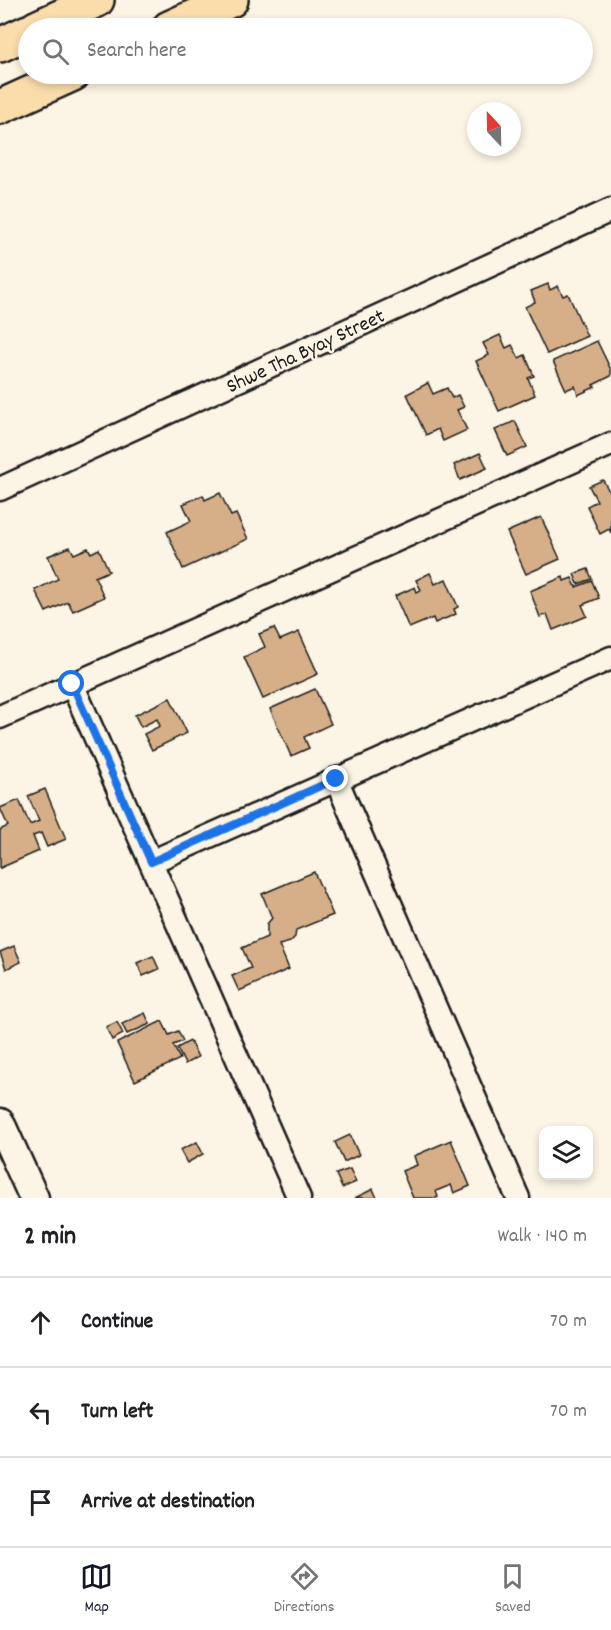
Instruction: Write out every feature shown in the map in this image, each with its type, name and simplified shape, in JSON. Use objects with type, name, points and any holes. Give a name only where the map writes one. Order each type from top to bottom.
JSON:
[{"type":"main road","points":[[58,18],[97,0]]},
{"type":"main road","points":[[191,18],[231,0]]},
{"type":"main road","points":[[0,45],[18,37]]},
{"type":"main road","points":[[0,107],[51,84]]},
{"type":"street","name":"Shwe Tha Byay Street","points":[[0,489],[611,210]]},
{"type":"street","points":[[0,717],[611,444]]},
{"type":"street","points":[[151,862],[336,779],[609,663]]},
{"type":"street","points":[[72,684],[299,1198]]},
{"type":"street","points":[[336,779],[518,1198]]},
{"type":"street","points":[[0,1123],[34,1198]]},
{"type":"building","points":[[548,284],[550,290],[558,286],[563,296],[568,294],[587,336],[547,354],[525,307],[535,302],[531,291]]},
{"type":"building","points":[[500,335],[506,348],[512,345],[519,358],[525,355],[534,376],[528,378],[535,395],[499,411],[476,361],[489,355],[483,343]]},
{"type":"building","points":[[597,341],[611,370],[611,376],[578,395],[575,386],[566,390],[553,361]]},
{"type":"building","points":[[428,383],[433,394],[447,388],[452,398],[458,395],[464,407],[457,410],[467,430],[443,441],[438,429],[426,435],[407,394]]},
{"type":"building","points":[[515,421],[527,447],[507,456],[495,430]]},
{"type":"building","points":[[480,453],[487,468],[460,480],[454,465]]},
{"type":"building","points":[[603,480],[611,495],[611,533],[609,529],[600,534],[587,506],[597,501],[589,486]]},
{"type":"building","points":[[220,493],[231,516],[236,514],[248,539],[183,569],[167,532],[191,521],[183,504],[203,495],[205,500]]},
{"type":"building","points":[[541,517],[560,559],[526,574],[507,532]]},
{"type":"building","points":[[70,547],[74,554],[88,548],[91,553],[99,549],[109,571],[95,577],[104,597],[73,611],[68,602],[46,612],[35,590],[58,579],[48,556]]},
{"type":"building","points":[[588,569],[592,579],[578,584],[574,574]]},
{"type":"building","points":[[430,573],[435,584],[446,579],[458,607],[454,609],[456,614],[435,623],[433,618],[409,628],[395,596],[415,587],[417,592],[421,590],[416,580]]},
{"type":"building","points":[[563,577],[564,581],[572,578],[576,587],[592,581],[599,598],[582,605],[587,616],[553,630],[547,614],[540,617],[530,591]]},
{"type":"building","points":[[274,628],[280,640],[299,632],[318,674],[263,699],[244,657],[265,647],[259,634]]},
{"type":"building","points":[[315,689],[331,724],[304,737],[309,748],[291,756],[270,709]]},
{"type":"building","points":[[170,698],[187,733],[152,750],[144,734],[160,726],[157,719],[141,727],[135,715]]},
{"type":"building","points":[[45,789],[66,839],[47,847],[41,833],[33,836],[39,851],[0,868],[0,830],[8,826],[0,808],[19,800],[30,825],[39,821],[28,796]]},
{"type":"building","points":[[314,872],[333,915],[296,930],[295,937],[290,942],[279,945],[289,969],[239,991],[232,976],[251,968],[242,948],[267,937],[267,924],[272,918],[262,894]]},
{"type":"building","points":[[14,946],[21,962],[6,969],[0,952]]},
{"type":"building","points":[[153,956],[159,969],[143,976],[137,963]]},
{"type":"building","points":[[145,1013],[150,1024],[127,1034],[122,1024]]},
{"type":"building","points":[[162,1021],[169,1035],[178,1031],[183,1041],[173,1045],[180,1059],[135,1081],[117,1043]]},
{"type":"building","points":[[117,1022],[123,1034],[112,1040],[106,1027]]},
{"type":"building","points":[[190,1041],[198,1057],[185,1064],[177,1048]]},
{"type":"building","points":[[350,1135],[359,1155],[344,1162],[335,1142]]},
{"type":"building","points":[[451,1140],[470,1186],[454,1193],[451,1185],[436,1191],[438,1197],[436,1198],[413,1198],[402,1171],[417,1165],[414,1156]]},
{"type":"building","points":[[197,1142],[203,1154],[187,1163],[180,1150]]},
{"type":"building","points":[[350,1169],[356,1182],[342,1188],[336,1174]]},
{"type":"building","points":[[373,1189],[377,1198],[355,1198]]},
{"type":"route","points":[[72,684],[151,862],[336,779]]}]
